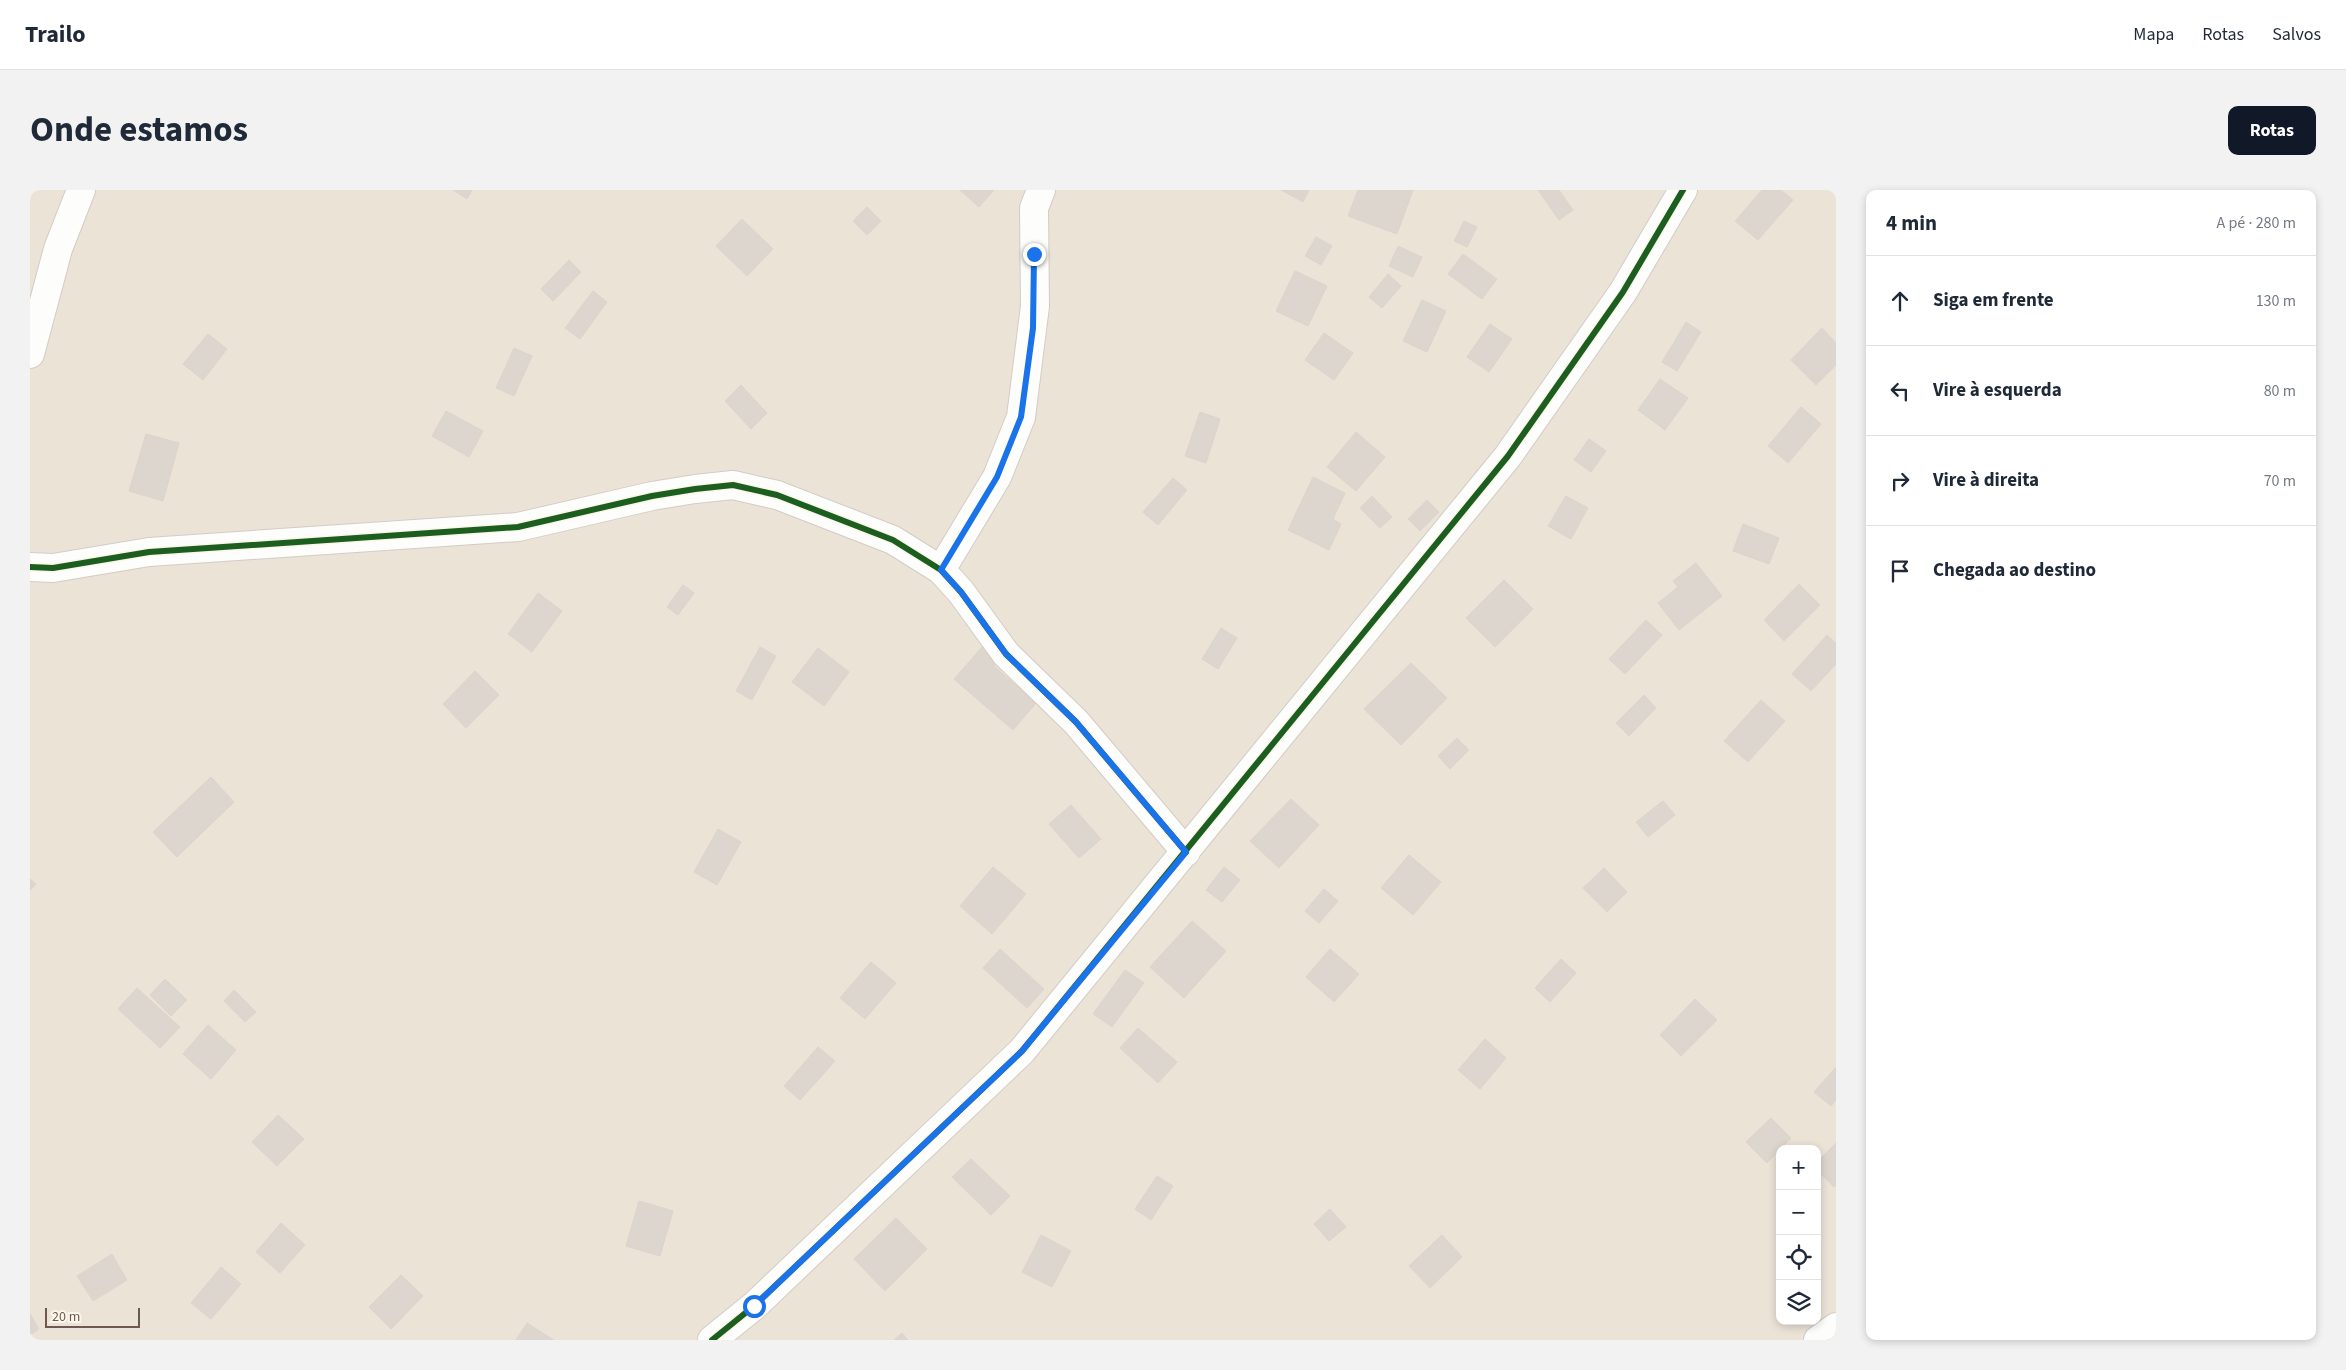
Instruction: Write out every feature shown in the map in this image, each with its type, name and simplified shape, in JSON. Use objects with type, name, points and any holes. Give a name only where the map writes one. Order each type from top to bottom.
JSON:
[{"type":"street","points":[[30,354],[58,249],[81,190]]},
{"type":"street","points":[[941,570],[997,477],[1021,417],[1035,306],[1034,208],[1041,190]]},
{"type":"street","points":[[712,1340],[754,1306],[1022,1051],[1508,456],[1623,292],[1683,190]]},
{"type":"street","points":[[30,567],[53,568],[149,552],[518,527],[652,496],[733,485],[777,494],[893,540],[941,570],[961,592],[1006,654],[1076,722],[1186,852]]},
{"type":"street","points":[[1818,1340],[1836,1327]]},
{"type":"shaded area","points":[[30,190],[1836,190],[1836,1340],[30,1340]]},
{"type":"building","points":[[453,190],[472,190],[467,199]]},
{"type":"building","points":[[960,190],[994,190],[979,207]]},
{"type":"building","points":[[1281,190],[1309,190],[1303,202]]},
{"type":"building","points":[[1358,190],[1413,190],[1397,234],[1348,216]]},
{"type":"building","points":[[1538,190],[1559,190],[1573,210],[1559,220]]},
{"type":"building","points":[[1762,190],[1781,190],[1793,200],[1758,240],[1735,221]]},
{"type":"building","points":[[867,207],[881,221],[867,235],[853,221]]},
{"type":"building","points":[[742,219],[773,249],[747,276],[716,246]]},
{"type":"building","points":[[1464,221],[1477,227],[1467,247],[1454,241]]},
{"type":"building","points":[[1316,237],[1332,246],[1321,265],[1305,256]]},
{"type":"building","points":[[1398,246],[1422,257],[1413,277],[1389,266]]},
{"type":"building","points":[[1463,254],[1497,279],[1482,299],[1448,274]]},
{"type":"building","points":[[569,260],[581,272],[553,301],[541,289]]},
{"type":"building","points":[[1295,271],[1327,286],[1308,326],[1276,311]]},
{"type":"building","points":[[1388,274],[1401,286],[1382,308],[1369,297]]},
{"type":"building","points":[[593,291],[607,302],[580,339],[565,328]]},
{"type":"building","points":[[1422,300],[1446,311],[1427,352],[1403,341]]},
{"type":"building","points":[[1686,322],[1701,332],[1677,371],[1662,362]]},
{"type":"building","points":[[1490,324],[1512,339],[1489,372],[1467,357]]},
{"type":"building","points":[[1822,328],[1836,343],[1836,365],[1816,385],[1791,360]]},
{"type":"building","points":[[1324,333],[1353,353],[1334,380],[1305,360]]},
{"type":"building","points":[[208,334],[227,349],[203,380],[183,364]]},
{"type":"building","points":[[514,348],[532,356],[514,396],[496,388]]},
{"type":"building","points":[[1660,379],[1688,398],[1665,430],[1638,410]]},
{"type":"building","points":[[741,385],[767,413],[751,429],[725,401]]},
{"type":"building","points":[[1801,407],[1821,424],[1788,463],[1768,446]]},
{"type":"building","points":[[446,411],[483,431],[469,457],[432,436]]},
{"type":"building","points":[[1200,412],[1220,419],[1206,463],[1185,456]]},
{"type":"building","points":[[1356,432],[1385,457],[1356,491],[1327,467]]},
{"type":"building","points":[[146,434],[179,443],[163,501],[129,491]]},
{"type":"building","points":[[1589,439],[1606,451],[1591,472],[1574,460]]},
{"type":"building","points":[[1313,477],[1345,493],[1333,519],[1341,524],[1329,550],[1288,530]]},
{"type":"building","points":[[1173,478],[1187,490],[1158,525],[1143,512]]},
{"type":"building","points":[[1372,496],[1392,517],[1380,528],[1360,508]]},
{"type":"building","points":[[1566,496],[1588,508],[1571,539],[1548,526]]},
{"type":"building","points":[[1427,500],[1439,512],[1420,531],[1408,519]]},
{"type":"building","points":[[1743,524],[1779,538],[1769,564],[1733,551]]},
{"type":"building","points":[[1696,563],[1722,596],[1679,630],[1658,603],[1678,587],[1673,581]]},
{"type":"building","points":[[1504,580],[1533,609],[1495,647],[1466,618]]},
{"type":"building","points":[[1799,584],[1820,605],[1784,641],[1764,620]]},
{"type":"building","points":[[683,585],[694,593],[678,615],[667,607]]},
{"type":"building","points":[[538,593],[562,611],[532,652],[508,634]]},
{"type":"building","points":[[1646,620],[1662,635],[1625,674],[1609,659]]},
{"type":"building","points":[[1221,628],[1237,638],[1218,669],[1202,659]]},
{"type":"building","points":[[1827,635],[1836,643],[1836,664],[1811,691],[1792,674]]},
{"type":"building","points":[[984,645],[1000,658],[994,666],[1036,703],[1013,730],[954,679]]},
{"type":"building","points":[[760,647],[776,656],[752,700],[736,691]]},
{"type":"building","points":[[818,648],[849,672],[824,706],[792,682]]},
{"type":"building","points":[[1411,663],[1447,698],[1401,745],[1364,709]]},
{"type":"building","points":[[475,671],[499,695],[466,728],[443,704]]},
{"type":"building","points":[[1644,695],[1656,708],[1629,736],[1616,723]]},
{"type":"building","points":[[1761,700],[1785,721],[1748,762],[1724,741]]},
{"type":"building","points":[[1457,738],[1469,750],[1450,769],[1438,756]]},
{"type":"building","points":[[211,777],[234,802],[177,857],[153,832]]},
{"type":"building","points":[[1291,799],[1319,825],[1279,868],[1250,841]]},
{"type":"building","points":[[1663,801],[1675,815],[1648,837],[1636,822]]},
{"type":"building","points":[[1071,805],[1101,839],[1079,858],[1049,824]]},
{"type":"building","points":[[718,829],[741,842],[717,885],[694,872]]},
{"type":"building","points":[[1409,855],[1441,882],[1413,915],[1381,888]]},
{"type":"building","points":[[993,867],[1026,894],[992,934],[960,906]]},
{"type":"building","points":[[1224,867],[1240,880],[1222,902],[1206,890]]},
{"type":"building","points":[[1604,868],[1627,892],[1607,912],[1583,888]]},
{"type":"building","points":[[30,879],[36,884],[30,890]]},
{"type":"building","points":[[1324,889],[1338,901],[1319,923],[1305,911]]},
{"type":"building","points":[[1192,921],[1226,951],[1184,998],[1150,967]]},
{"type":"building","points":[[1000,949],[1044,989],[1027,1008],[983,968]]},
{"type":"building","points":[[1330,949],[1359,974],[1334,1002],[1306,977]]},
{"type":"building","points":[[1561,959],[1576,973],[1550,1002],[1535,988]]},
{"type":"building","points":[[871,962],[896,983],[865,1019],[840,998]]},
{"type":"building","points":[[1125,970],[1144,983],[1112,1027],[1093,1014]]},
{"type":"building","points":[[165,979],[187,1000],[171,1016],[150,995]]},
{"type":"building","points":[[137,988],[180,1027],[160,1048],[118,1009]]},
{"type":"building","points":[[234,990],[256,1012],[245,1022],[224,1001]]},
{"type":"building","points":[[1695,999],[1717,1020],[1681,1056],[1660,1035]]},
{"type":"building","points":[[208,1025],[236,1050],[211,1079],[183,1054]]},
{"type":"building","points":[[1138,1028],[1177,1062],[1158,1083],[1120,1048]]},
{"type":"building","points":[[1485,1039],[1506,1058],[1480,1089],[1458,1070]]},
{"type":"building","points":[[818,1047],[835,1061],[800,1100],[784,1086]]},
{"type":"building","points":[[1836,1067],[1836,1100],[1831,1106],[1814,1092]]},
{"type":"building","points":[[278,1115],[304,1139],[277,1166],[252,1142]]},
{"type":"building","points":[[1771,1118],[1791,1138],[1784,1145],[1776,1145],[1776,1154],[1767,1163],[1746,1142]]},
{"type":"building","points":[[1836,1143],[1836,1184],[1834,1187],[1821,1174],[1821,1158]]},
{"type":"building","points":[[971,1159],[1010,1196],[991,1215],[952,1177]]},
{"type":"building","points":[[1157,1176],[1173,1186],[1151,1220],[1135,1209]]},
{"type":"building","points":[[639,1201],[673,1211],[660,1256],[626,1246]]},
{"type":"building","points":[[1330,1209],[1346,1227],[1329,1241],[1314,1224]]},
{"type":"building","points":[[896,1218],[927,1249],[885,1291],[854,1259]]},
{"type":"building","points":[[281,1223],[305,1245],[280,1273],[256,1252]]},
{"type":"building","points":[[1041,1235],[1071,1251],[1052,1287],[1022,1272]]},
{"type":"building","points":[[1442,1235],[1462,1257],[1430,1288],[1409,1266]]},
{"type":"building","points":[[112,1254],[127,1280],[93,1301],[77,1276]]},
{"type":"building","points":[[221,1267],[241,1284],[211,1319],[191,1303]]},
{"type":"building","points":[[401,1275],[423,1296],[391,1329],[369,1307]]},
{"type":"building","points":[[30,1314],[39,1329],[30,1335]]},
{"type":"building","points":[[527,1323],[554,1340],[516,1340]]},
{"type":"building","points":[[902,1333],[908,1340],[894,1340]]},
{"type":"cycle path","points":[[712,1340],[754,1306],[1022,1051],[1508,456],[1623,292],[1683,190]]},
{"type":"cycle path","points":[[30,567],[53,568],[149,552],[518,527],[652,496],[733,485],[777,495],[893,540],[941,570],[961,592],[1006,654],[1076,722],[1186,852]]},
{"type":"route","points":[[754,1306],[1022,1051],[1186,852],[1076,722],[1006,654],[961,592],[941,570],[997,477],[1021,417],[1035,306],[1034,254]]}]
